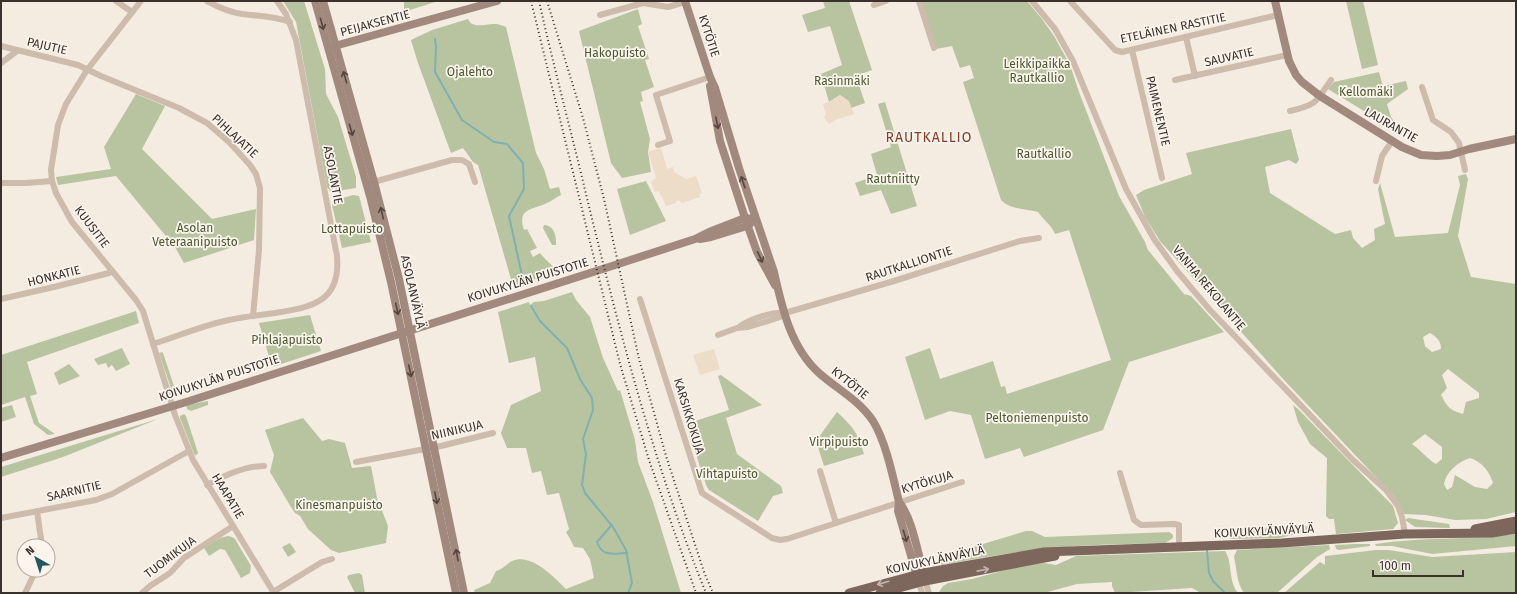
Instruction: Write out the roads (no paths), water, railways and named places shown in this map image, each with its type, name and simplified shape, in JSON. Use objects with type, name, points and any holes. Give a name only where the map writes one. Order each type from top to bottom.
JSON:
[{"type":"main road","name":"KOIVUKYLÄNVÄYLÄ","points":[[1456,533],[1516,521]]},
{"type":"main road","name":"KOIVUKYLÄNVÄYLÄ","points":[[849,593],[1029,554],[1179,546],[1282,543],[1405,534],[1492,533],[1516,530]]},
{"type":"main road","name":"KOIVUKYLÄNVÄYLÄ","points":[[880,593],[921,578]]},
{"type":"street","points":[[116,1],[132,12]]},
{"type":"street","name":"KUUSITIE","points":[[141,1],[87,70],[66,104],[58,125],[51,170],[52,181],[56,193],[72,222],[136,300],[143,311],[172,406]]},
{"type":"street","points":[[207,1],[223,9],[241,14],[280,18],[290,22]]},
{"type":"street","name":"ASOLANTIE","points":[[153,344],[227,320],[299,309],[312,305],[332,289],[338,273],[336,249],[296,40],[290,22],[277,1]]},
{"type":"street","name":"ASOLANVÄYLÄ","points":[[315,1],[332,47]]},
{"type":"street","name":"ASOLANVÄYLÄ","points":[[323,1],[332,47],[370,183],[391,282],[405,331],[464,593]]},
{"type":"street","name":"PEIJAKSENTIE","points":[[332,47],[497,1]]},
{"type":"street","points":[[600,15],[643,3],[668,7],[684,1]]},
{"type":"street","name":"KYTÖTIE","points":[[684,1],[715,88],[793,336],[802,354],[818,373],[857,403],[873,421],[879,432],[899,502],[898,511],[921,578]]},
{"type":"street","points":[[874,5],[886,1]]},
{"type":"street","points":[[918,1],[934,48]]},
{"type":"street","name":"VANHA REKOLANTIE","points":[[1032,1],[1057,33],[1073,61],[1126,189],[1154,239],[1177,271],[1210,310],[1353,460],[1386,490],[1398,506],[1402,517],[1405,534]]},
{"type":"street","name":"ETELÄINEN RASTITIE","points":[[1070,1],[1115,50],[1122,52],[1278,15]]},
{"type":"street","name":"LAURANTIE","points":[[1275,1],[1287,55],[1296,75],[1302,82],[1320,96],[1392,141],[1421,155],[1443,156],[1516,139]]},
{"type":"street","points":[[1186,37],[1195,76]]},
{"type":"street","name":"PAJUTIE","points":[[1,46],[78,65],[87,70]]},
{"type":"street","name":"PAIMENENTIE","points":[[1132,50],[1162,178]]},
{"type":"street","points":[[1,63],[17,51]]},
{"type":"street","name":"SAUVATIE","points":[[1175,80],[1287,55]]},
{"type":"street","name":"PIHLAJATIE","points":[[87,70],[179,108],[207,123],[229,142],[250,165],[256,174],[260,188],[259,250],[253,316]]},
{"type":"street","points":[[658,145],[670,141],[656,95],[710,77]]},
{"type":"street","name":"KYTÖTIE","points":[[710,77],[710,86],[720,141],[757,252],[770,278],[777,287]]},
{"type":"street","points":[[1290,111],[1312,105],[1331,80]]},
{"type":"street","points":[[1422,88],[1433,120],[1455,136],[1459,143],[1466,170]]},
{"type":"street","points":[[1376,181],[1382,156],[1392,141]]},
{"type":"street","points":[[370,183],[452,160],[462,160],[469,164],[475,182]]},
{"type":"street","points":[[1,183],[52,181]]},
{"type":"street","name":"KOIVUKYLÄN PUISTOTIE","points":[[1,458],[172,406],[695,239],[709,232],[755,219]]},
{"type":"street","name":"RAUTKALLIONTIE","points":[[718,334],[737,328],[746,322],[778,312],[785,313],[894,281],[1007,244],[1026,239],[1039,238]]},
{"type":"street","name":"HONKATIE","points":[[1,299],[66,284],[112,271]]},
{"type":"street","name":"KARSIKKOKUJA","points":[[640,299],[702,493],[776,540],[787,539],[899,502]]},
{"type":"street","name":"HAAPATIE","points":[[172,406],[190,451],[207,485],[274,593]]},
{"type":"street","name":"NIINIKUJA","points":[[356,462],[493,433]]},
{"type":"street","name":"ASOLANVÄYLÄ","points":[[430,447],[456,593]]},
{"type":"street","name":"SAARNITIE","points":[[1,518],[96,500],[112,494],[190,451]]},
{"type":"street","points":[[207,485],[222,477],[257,466],[264,466]]},
{"type":"street","points":[[820,471],[836,523]]},
{"type":"street","points":[[1120,473],[1134,520],[1141,526],[1174,524],[1179,526],[1179,546]]},
{"type":"street","name":"KYTÖKUJA","points":[[899,502],[962,482]]},
{"type":"street","points":[[37,511],[41,538]]},
{"type":"street","name":"TUOMIKUJA","points":[[142,593],[170,573],[184,558],[233,526]]},
{"type":"street","points":[[274,593],[322,562],[332,559]]},
{"type":"street","points":[[25,593],[32,578]]},
{"type":"street","points":[[921,578],[922,593]]},
{"type":"street","points":[[921,578],[929,593]]},
{"type":"waterway","points":[[435,39],[435,72],[462,120],[494,142],[507,144],[523,163],[524,189],[509,216],[523,280]]},
{"type":"waterway","points":[[531,306],[540,321],[567,348],[580,379],[592,398],[593,410],[583,439],[586,454],[582,485],[585,493],[613,527],[626,550],[632,583],[628,593]]},
{"type":"waterway","points":[[611,524],[597,542],[599,547],[605,553],[609,554],[627,553]]},
{"type":"waterway","points":[[1207,551],[1209,573],[1213,581],[1225,593]]},
{"type":"railway","points":[[531,1],[620,364],[649,460],[696,593]]},
{"type":"railway","points":[[539,1],[598,241],[638,394],[669,494],[706,593]]},
{"type":"railway","points":[[547,1],[583,118],[604,199],[639,359],[666,456],[704,572],[713,593]]},
{"type":"district","name":"RAUTKALLIO","points":[[929,137]]},
{"type":"park label","name":"Hakopuisto","points":[[615,53]]},
{"type":"park label","name":"Leikkipaikka Rautkallio","points":[[1037,71]]},
{"type":"park label","name":"Ojalehto","points":[[470,72]]},
{"type":"park label","name":"Rasinmäki","points":[[842,81]]},
{"type":"park label","name":"Kellomäki","points":[[1366,92]]},
{"type":"park label","name":"Rautkallio","points":[[1044,154]]},
{"type":"park label","name":"Rautniitty","points":[[893,179]]},
{"type":"park label","name":"Lottapuisto","points":[[352,229]]},
{"type":"park label","name":"Asolan Veteraanipuisto","points":[[195,235]]},
{"type":"park label","name":"Pihlajapuisto","points":[[287,340]]},
{"type":"park label","name":"Peltoniemenpuisto","points":[[1037,418]]},
{"type":"park label","name":"Virpipuisto","points":[[839,442]]},
{"type":"park label","name":"Vihtapuisto","points":[[727,474]]},
{"type":"park label","name":"Kinesmanpuisto","points":[[339,505]]}]
